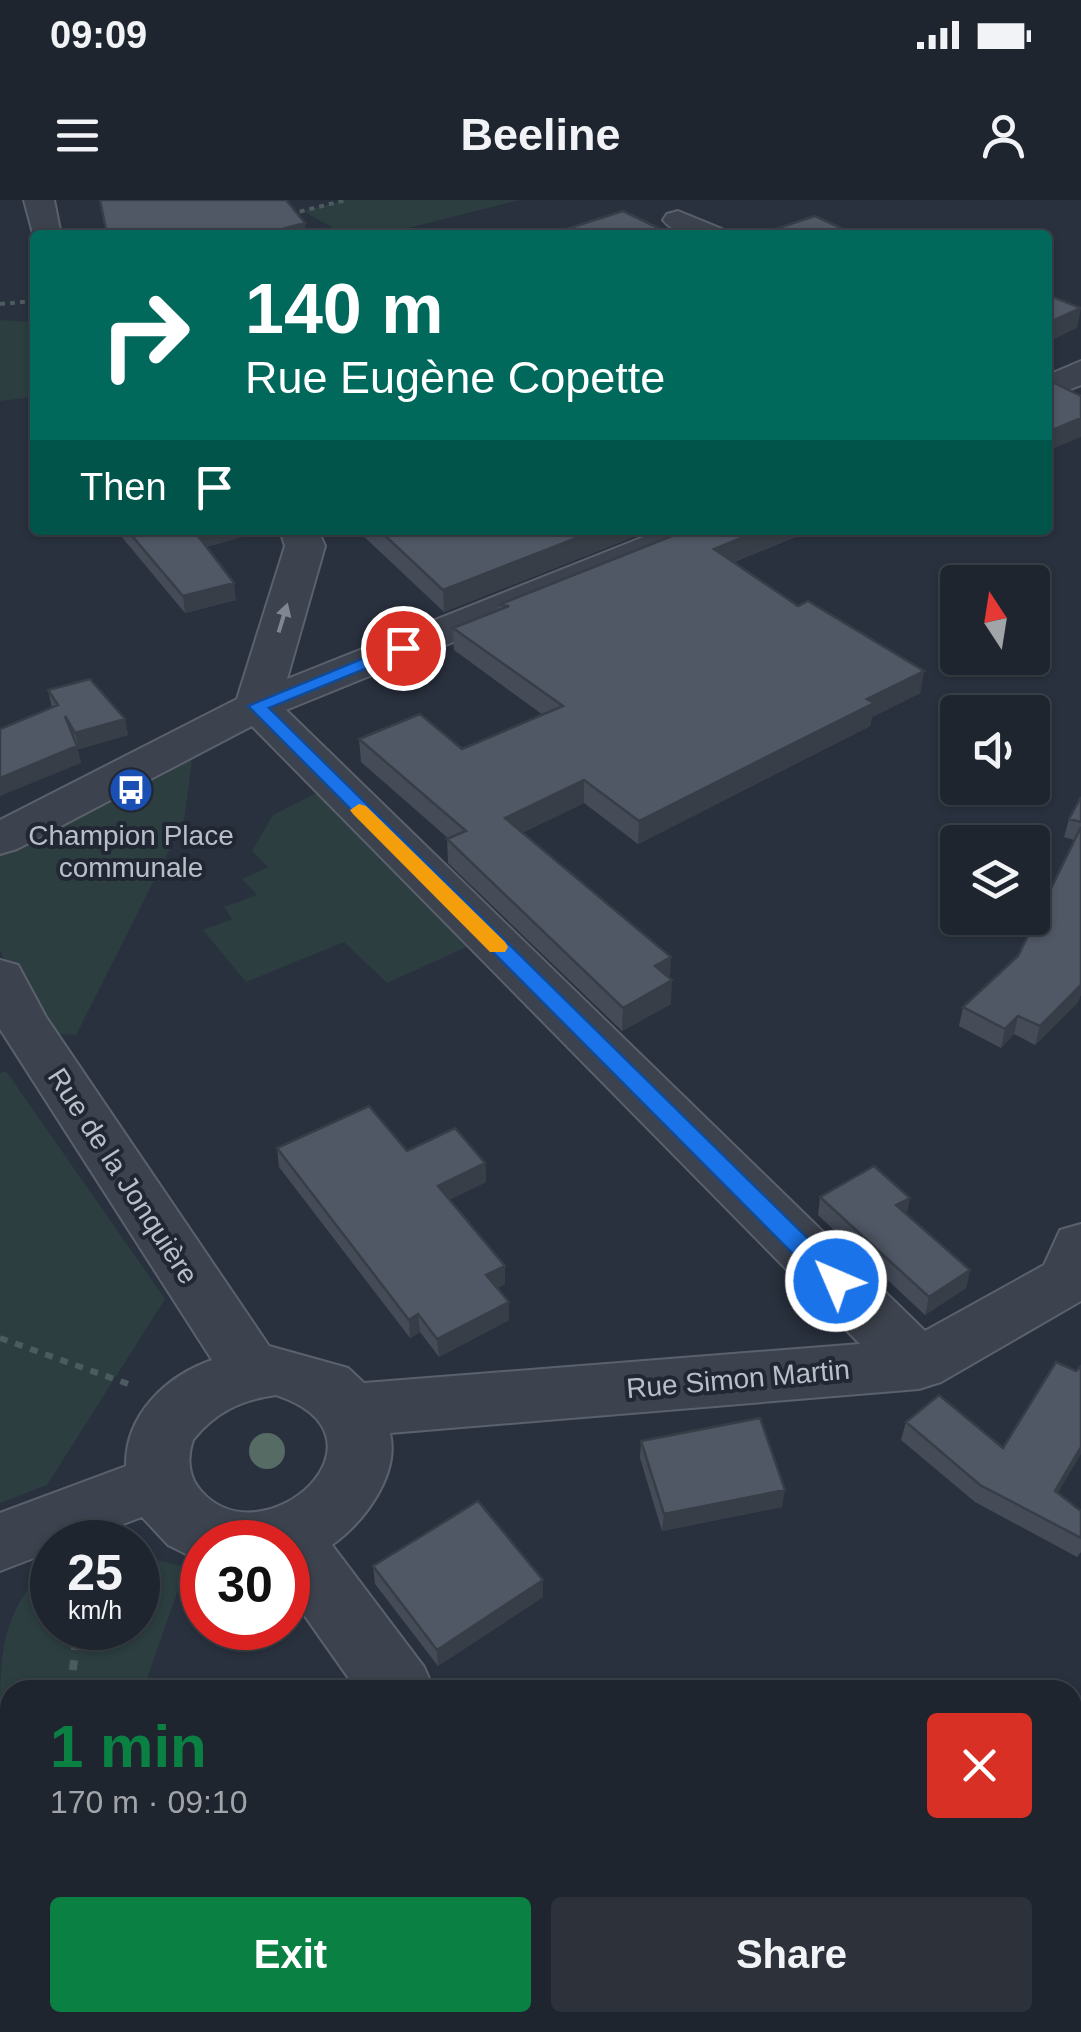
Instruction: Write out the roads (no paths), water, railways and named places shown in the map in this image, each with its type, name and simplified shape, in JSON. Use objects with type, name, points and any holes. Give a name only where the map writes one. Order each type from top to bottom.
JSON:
[{"type":"street","points":[[39,200],[45,230]]},
{"type":"street","points":[[678,220],[699,230]]},
{"type":"street","points":[[1057,373],[1081,339]]},
{"type":"street","points":[[257,706],[305,546],[301,535]]},
{"type":"street","points":[[0,839],[257,706],[684,535]]},
{"type":"street","points":[[257,706],[919,1364]]},
{"type":"street","name":"Rue de la Jonquière","points":[[7,1005],[252,1371]]},
{"type":"street","name":"Rue Simon Martin","points":[[351,1410],[919,1364],[1068,1280],[1081,1246]]},
{"type":"street","points":[[186,1520],[178,1515],[161,1487],[157,1466],[160,1444],[184,1404],[204,1388],[252,1371],[299,1374],[320,1382],[351,1410],[361,1437],[360,1467],[344,1496],[310,1524]]},
{"type":"street","points":[[14,1540],[138,1489],[161,1487]]},
{"type":"street","points":[[310,1569],[391,1680]]},
{"type":"place","name":"Champion Place communale","points":[[131,790]]}]
